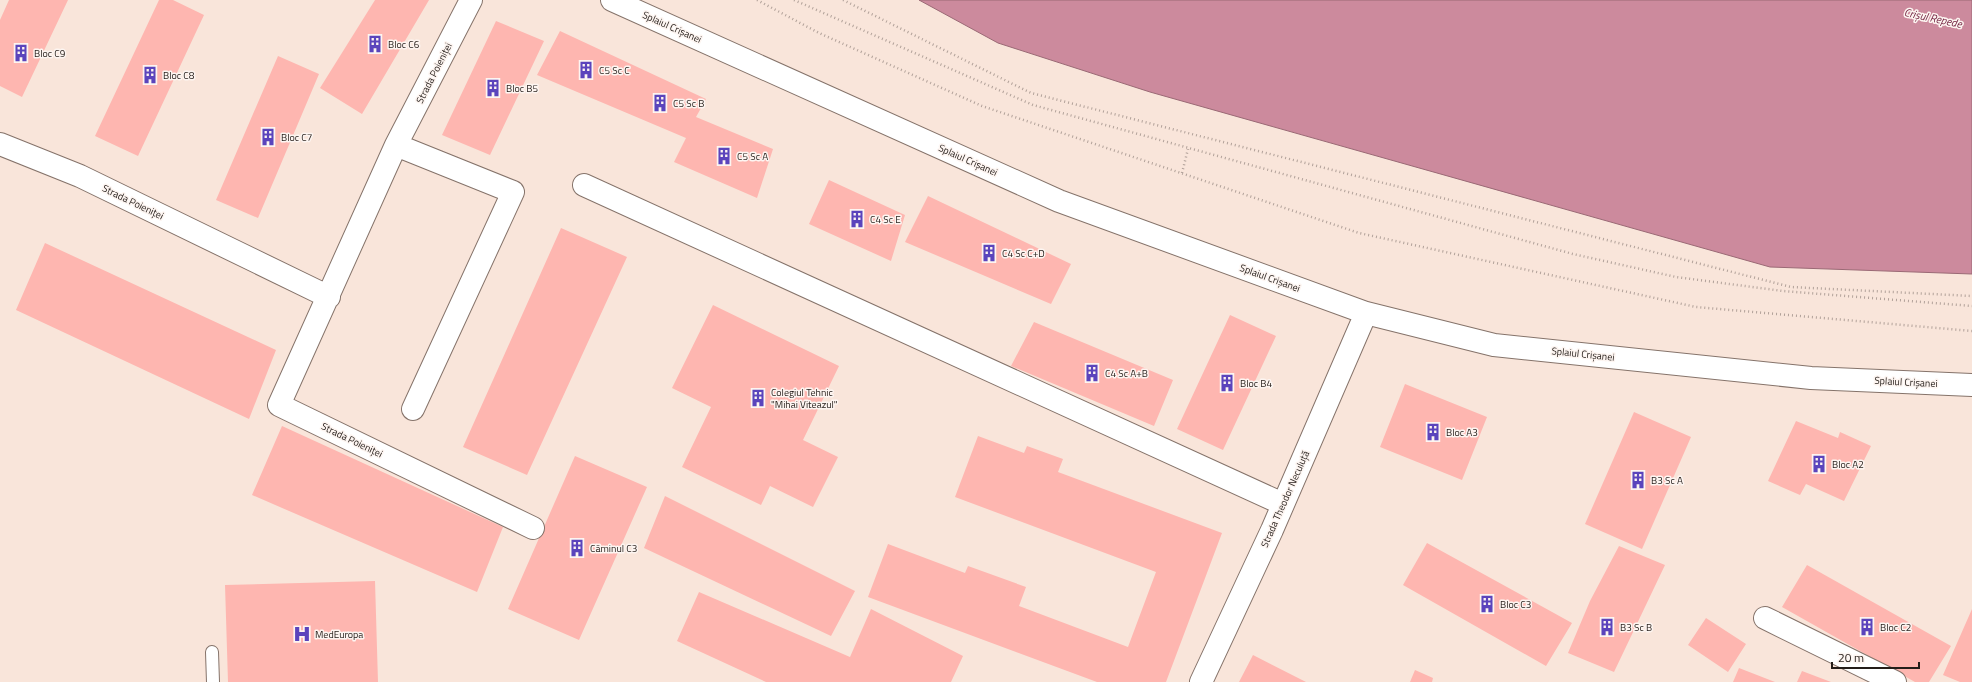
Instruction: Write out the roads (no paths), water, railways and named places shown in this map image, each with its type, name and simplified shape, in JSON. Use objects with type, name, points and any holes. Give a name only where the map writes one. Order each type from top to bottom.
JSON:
[{"type":"street","name":"Strada Poieniței","points":[[471,0],[396,145],[329,297],[278,405],[533,528]]},
{"type":"street","name":"Splaiul Crișanei","points":[[612,0],[1059,201],[1366,314],[1494,345],[1811,378],[1972,385]]},
{"type":"street","name":"Strada Poieniței","points":[[0,144],[80,176],[329,297]]},
{"type":"street","points":[[396,145],[513,192],[413,409]]},
{"type":"street","points":[[584,185],[1283,504]]},
{"type":"street","name":"Strada Theodor Neculuță","points":[[1200,682],[1283,504],[1366,314]]},
{"type":"street","points":[[1765,618],[1895,682]]},
{"type":"lane","points":[[212,652],[213,682]]},
{"type":"water","name":"Crișul Repede","points":[[919,0],[1972,0],[1972,274],[1770,267],[1150,92],[998,43]]},
{"type":"place","name":"Bloc C6","points":[[375,44]]},
{"type":"place","name":"Bloc C9","points":[[21,53]]},
{"type":"place","name":"C5 Sc C","points":[[586,70]]},
{"type":"place","name":"Bloc C8","points":[[150,75]]},
{"type":"place","name":"Bloc B5","points":[[493,88]]},
{"type":"place","name":"C5 Sc B","points":[[660,103]]},
{"type":"place","name":"Bloc C7","points":[[268,137]]},
{"type":"place","name":"C5 Sc A","points":[[724,156]]},
{"type":"place","name":"C4 Sc E","points":[[857,219]]},
{"type":"place","name":"C4 Sc C+D","points":[[989,253]]},
{"type":"place","name":"C4 Sc A+B","points":[[1092,373]]},
{"type":"place","name":"Bloc B4","points":[[1227,383]]},
{"type":"place","name":"Colegiul Tehnic \"Mihai Viteazul\"","points":[[758,398]]},
{"type":"place","name":"Bloc A3","points":[[1433,432]]},
{"type":"place","name":"Bloc A2","points":[[1819,464]]},
{"type":"place","name":"B3 Sc A","points":[[1638,480]]},
{"type":"place","name":"Căminul C3","points":[[577,548]]},
{"type":"place","name":"Bloc C3","points":[[1487,604]]},
{"type":"place","name":"B3 Sc B","points":[[1607,627]]},
{"type":"place","name":"Bloc C2","points":[[1867,627]]},
{"type":"place","name":"MedEuropa","points":[[302,634]]}]
